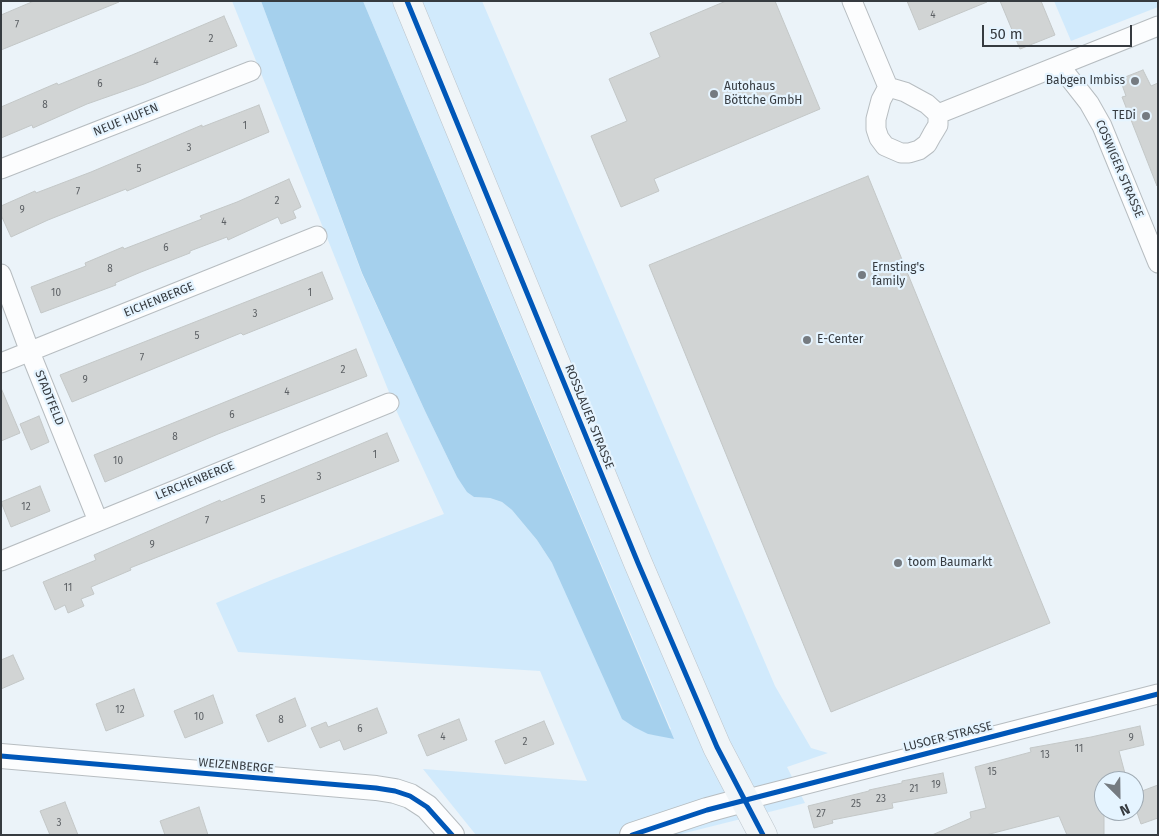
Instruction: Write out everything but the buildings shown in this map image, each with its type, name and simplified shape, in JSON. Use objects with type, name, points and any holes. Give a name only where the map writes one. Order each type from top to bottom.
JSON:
[{"type":"main road","name":"ROSSLAUER STRASSE","points":[[407,1],[638,563],[717,748],[763,835]]},
{"type":"street","points":[[852,1],[888,87]]},
{"type":"street","points":[[938,114],[1158,26]]},
{"type":"street","name":"COSWIGER STRASSE","points":[[1060,66],[1089,103],[1102,126],[1158,263]]},
{"type":"street","name":"NEUE HUFEN","points":[[1,169],[252,71]]},
{"type":"street","points":[[888,87],[905,92],[927,104],[938,114],[938,125],[927,144],[923,147],[909,153],[900,153],[892,151],[879,138],[876,129],[876,119],[881,100],[888,87]]},
{"type":"street","name":"EICHENBERGE","points":[[1,363],[317,236]]},
{"type":"street","name":"STADTFELD","points":[[1,274],[30,352],[98,521]]},
{"type":"street","name":"LERCHENBERGE","points":[[1,561],[388,402]]},
{"type":"street","name":"LUSOER STRASSE","points":[[744,800],[1158,694]]},
{"type":"street","name":"WEIZENBERGE","points":[[1,756],[395,791],[410,796],[427,807],[452,835]]},
{"type":"street","points":[[632,835],[699,812],[744,800]]},
{"type":"shaded area","points":[[232,1],[261,1],[362,274],[457,477],[474,497],[490,498],[502,502],[512,510],[537,540],[552,563],[648,734],[657,735],[671,729],[363,1],[482,1],[775,686],[811,748],[828,753],[787,767],[805,803],[677,835],[476,835],[423,769],[587,781],[540,671],[238,652],[216,603],[444,514],[397,412]]},
{"type":"shaded area","points":[[261,1],[363,1],[674,739],[648,734],[622,719],[552,563],[537,540],[512,510],[502,502],[490,498],[474,497],[467,492],[457,477],[362,273]]},
{"type":"shaded area","points":[[1054,1],[1158,1],[1158,7],[1071,41]]},
{"type":"cycle path","points":[[407,1],[638,563],[717,747],[763,835]]},
{"type":"cycle path","points":[[632,835],[707,810],[1158,694]]},
{"type":"cycle path","points":[[1,756],[395,791],[410,796],[427,807],[452,835]]},
{"type":"place","name":"Babgen Imbiss","points":[[1135,81]]},
{"type":"place","name":"Autohaus Böttche GmbH","points":[[714,94]]},
{"type":"place","name":"TEDi","points":[[1146,116]]},
{"type":"place","name":"Ernsting's family","points":[[862,275]]},
{"type":"place","name":"E-Center","points":[[807,340]]},
{"type":"place","name":"toom Baumarkt","points":[[898,563]]}]
